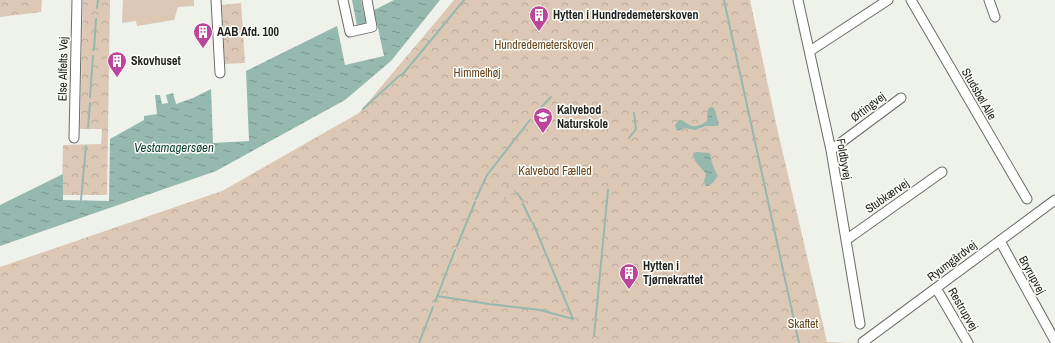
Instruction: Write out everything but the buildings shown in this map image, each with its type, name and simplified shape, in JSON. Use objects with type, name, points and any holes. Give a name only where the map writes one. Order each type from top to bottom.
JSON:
[{"type":"street","name":"Else Alfelts Vej","points":[[74,138],[77,0]]},
{"type":"street","points":[[216,0],[220,73]]},
{"type":"street","points":[[343,0],[350,32],[372,27],[367,0]]},
{"type":"street","name":"Foldbyvej","points":[[798,0],[831,150],[860,324]]},
{"type":"street","points":[[810,51],[888,0]]},
{"type":"street","name":"Studsbøl Alle","points":[[911,0],[1027,199]]},
{"type":"street","points":[[988,0],[995,16]]},
{"type":"street","name":"Ørtingvej","points":[[831,150],[901,98]]},
{"type":"street","name":"Stubkærvej","points":[[846,240],[942,172]]},
{"type":"street","name":"Ryumgårdvej","points":[[863,342],[1055,200]]},
{"type":"street","name":"Bryrupvej","points":[[1000,241],[1055,341]]},
{"type":"street","name":"Restrupvej","points":[[936,288],[968,343]]},
{"type":"green space","points":[[0,0],[42,0],[41,12],[0,17]]},
{"type":"green space","points":[[83,0],[110,0],[107,195],[62,195],[63,145],[101,144],[102,129],[80,129]]},
{"type":"green space","points":[[123,0],[194,0],[194,6],[178,7],[174,20],[137,26],[136,21],[122,23]]},
{"type":"green space","name":"Kalvebod Fælled","points":[[454,0],[750,0],[777,128],[827,342],[852,343],[0,343],[0,267],[222,191],[359,113]]},
{"type":"green space","points":[[241,3],[245,63],[225,64],[222,5]]},
{"type":"green space","points":[[513,181],[517,185],[517,193],[512,199],[504,200],[502,196],[508,185]]},
{"type":"water","points":[[352,0],[361,0],[366,24],[357,26]]},
{"type":"water","name":"Vestamagersøen","points":[[394,0],[440,0],[391,61],[345,100],[216,171],[0,246],[0,205],[63,174],[63,200],[109,201],[110,139],[144,120],[144,116],[157,114],[155,95],[160,95],[162,104],[168,103],[166,95],[173,93],[176,104],[211,89],[213,143],[249,141],[246,71],[337,26],[345,65],[384,56],[374,10]]},
{"type":"water","points":[[713,107],[715,110],[719,125],[706,126],[695,130],[685,128],[677,131],[675,125],[679,120],[682,120],[691,126],[697,126],[707,121],[708,109]]},
{"type":"water","points":[[693,153],[710,153],[717,178],[709,186],[706,186],[704,181],[706,174],[694,160]]},
{"type":"waterway","points":[[97,8],[98,0]]},
{"type":"waterway","points":[[363,109],[403,74],[464,0]]},
{"type":"waterway","points":[[724,0],[799,343]]},
{"type":"waterway","points":[[94,50],[96,19]]},
{"type":"waterway","points":[[90,97],[93,56]]},
{"type":"waterway","points":[[535,114],[551,97]]},
{"type":"waterway","points":[[88,128],[90,103]]},
{"type":"waterway","points":[[629,138],[636,129],[634,113]]},
{"type":"waterway","points":[[476,199],[487,175],[530,120]]},
{"type":"waterway","points":[[81,200],[86,146]]},
{"type":"waterway","points":[[594,336],[608,190]]},
{"type":"waterway","points":[[517,193],[522,200]]},
{"type":"waterway","points":[[457,246],[475,202]]},
{"type":"waterway","points":[[523,204],[531,221]]},
{"type":"waterway","points":[[533,223],[573,319]]},
{"type":"waterway","points":[[435,302],[455,250]]},
{"type":"waterway","points":[[437,296],[540,310],[573,319]]},
{"type":"waterway","points":[[419,343],[433,307]]},
{"type":"place","name":"Hytten i Hundredemeterskoven","points":[[539,32]]},
{"type":"place","name":"AAB Afd. 100","points":[[203,49]]},
{"type":"place","name":"Skovhuset","points":[[117,78]]},
{"type":"place","name":"Kalvebod Naturskole","points":[[543,134]]},
{"type":"place","name":"Hytten i Tjørnekrattet","points":[[629,290]]},
{"type":"park label","name":"Hundredemeterskoven","points":[[544,45]]},
{"type":"park label","name":"Himmelhøj","points":[[477,73]]},
{"type":"park label","name":"Skaftet","points":[[803,324]]}]
